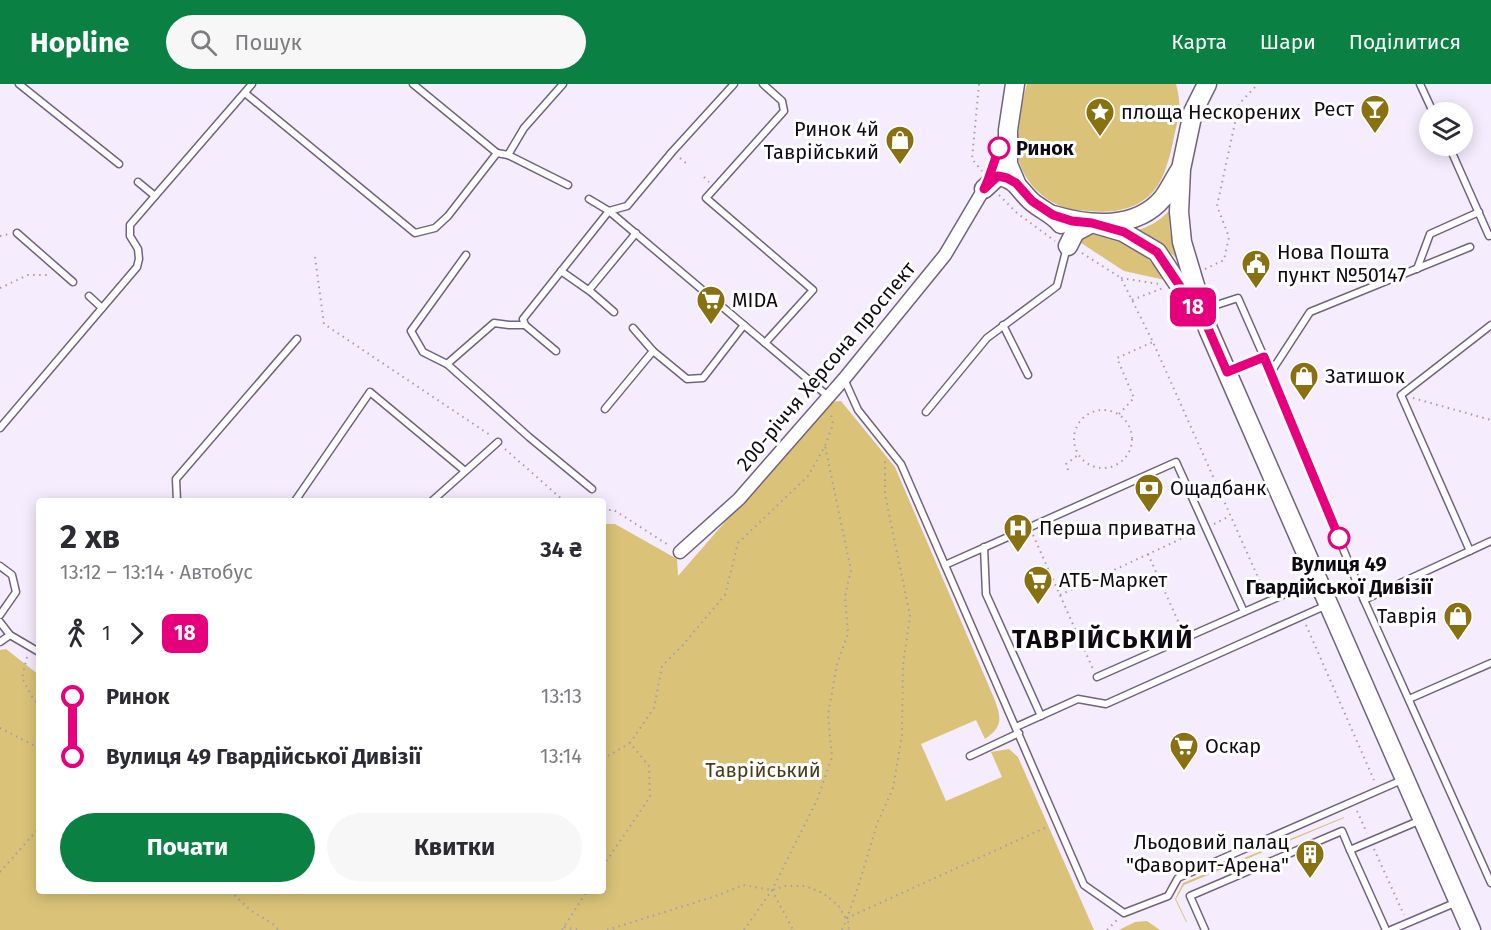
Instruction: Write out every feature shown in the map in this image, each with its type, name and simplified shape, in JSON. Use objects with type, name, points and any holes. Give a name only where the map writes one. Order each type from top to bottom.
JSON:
[{"type":"street","points":[[1015,84],[1008,130],[1008,164],[1016,183],[1032,201],[1053,215],[1068,231],[1068,246]]},
{"type":"street","points":[[1188,84],[1193,112]]},
{"type":"street","points":[[1207,84],[1193,112],[1181,169],[1179,212],[1182,242],[1208,328],[1471,930]]},
{"type":"street","points":[[984,189],[1008,130]]},
{"type":"street","points":[[1053,215],[1072,221],[1121,223],[1143,215],[1162,199],[1181,169]]},
{"type":"street","points":[[984,189],[998,176],[1016,183]]},
{"type":"street","name":"200-річчя Херсона проспект","points":[[680,552],[739,499],[829,397],[945,255],[984,189]]},
{"type":"street","points":[[1068,246],[1075,232],[1092,223],[1124,232],[1157,252],[1208,328]]},
{"type":"lane","points":[[19,84],[119,164]]},
{"type":"lane","points":[[0,428],[137,267],[138,249],[130,236],[130,225],[252,84]]},
{"type":"lane","points":[[413,84],[497,153],[508,155],[568,184]]},
{"type":"lane","points":[[508,155],[524,128],[563,84]]},
{"type":"lane","points":[[525,325],[524,319],[609,211],[627,206],[734,84]]},
{"type":"lane","points":[[764,84],[782,101],[784,111],[706,198],[813,290],[765,343]]},
{"type":"lane","points":[[1420,84],[1428,102]]},
{"type":"lane","points":[[245,93],[415,233],[435,228],[448,216],[497,153]]},
{"type":"lane","points":[[1454,156],[1489,236],[1491,235]]},
{"type":"lane","points":[[138,182],[155,196]]},
{"type":"lane","points":[[589,199],[609,211],[636,233],[829,397]]},
{"type":"lane","points":[[1417,269],[1430,234],[1479,212]]},
{"type":"lane","points":[[17,233],[73,282]]},
{"type":"lane","points":[[589,290],[636,233]]},
{"type":"lane","points":[[926,412],[987,338],[1057,286],[1068,246]]},
{"type":"lane","points":[[1271,372],[1310,312],[1470,248]]},
{"type":"lane","points":[[466,255],[411,331],[423,352],[447,364],[592,489]]},
{"type":"lane","points":[[561,271],[589,290],[614,312]]},
{"type":"lane","points":[[89,296],[102,308]]},
{"type":"lane","points":[[1203,310],[1239,298],[1364,600],[1491,883]]},
{"type":"lane","points":[[447,364],[494,323],[525,325],[556,351]]},
{"type":"lane","points":[[633,328],[653,351],[687,379],[703,378],[744,325]]},
{"type":"lane","points":[[1003,325],[1028,375]]},
{"type":"lane","points":[[1470,551],[1401,395],[1491,325]]},
{"type":"lane","points":[[177,498],[176,480],[297,339]]},
{"type":"lane","points":[[604,409],[653,351]]},
{"type":"lane","points":[[1227,372],[1264,357]]},
{"type":"lane","points":[[844,379],[858,410],[902,464],[1084,885],[1124,913],[1168,896],[1178,878],[1405,779]]},
{"type":"lane","points":[[296,498],[370,392],[465,471]]},
{"type":"lane","points":[[435,498],[498,442]]},
{"type":"lane","points":[[945,565],[1176,462],[1244,612]]},
{"type":"lane","points":[[1364,600],[1491,541]]},
{"type":"lane","points":[[984,547],[986,594],[1041,716]]},
{"type":"lane","points":[[0,566],[12,575],[16,592],[0,615]]},
{"type":"lane","points":[[1097,677],[1318,580]]},
{"type":"lane","points":[[970,756],[1041,716],[1078,699],[1106,704],[1329,604]]},
{"type":"lane","points":[[0,622],[10,635],[36,650]]},
{"type":"lane","points":[[0,642],[10,635]]},
{"type":"lane","points":[[1408,699],[1491,663]]},
{"type":"lane","points":[[1350,850],[1423,819]]},
{"type":"lane","points":[[1205,930],[1190,896],[1342,831],[1386,930]]},
{"type":"lane","points":[[1391,930],[1459,901]]},
{"type":"path","points":[[972,159],[979,84]]},
{"type":"path","points":[[1204,270],[1224,260],[1229,237],[1217,206],[1239,104],[1258,84]]},
{"type":"path","points":[[315,257],[324,324],[489,435],[560,498]]},
{"type":"path","points":[[0,288],[28,275],[64,274]]},
{"type":"path","points":[[1121,278],[1168,286],[1132,300]]},
{"type":"path","points":[[1118,414],[1134,398],[1117,358],[1153,342],[1268,601]]},
{"type":"path","points":[[1401,395],[1491,420]]},
{"type":"path","points":[[606,757],[630,743],[654,708],[662,666],[725,596],[738,543],[808,476],[825,446],[833,424],[829,397]]},
{"type":"path","points":[[1100,410],[1118,414],[1126,421],[1131,430],[1132,440],[1130,450],[1118,465],[1098,468],[1089,465],[1078,455],[1074,433],[1083,417],[1100,410]]},
{"type":"path","points":[[842,930],[860,884],[877,824],[893,788],[902,735],[903,665],[910,616],[885,494],[885,444]]},
{"type":"path","points":[[744,930],[772,890],[817,800],[832,757],[828,715],[837,664],[848,634],[845,596],[851,570],[825,446]]},
{"type":"path","points":[[1068,470],[1066,464],[1078,455]]},
{"type":"path","points":[[1222,495],[1234,491]]},
{"type":"path","points":[[606,510],[614,510],[680,552]]},
{"type":"path","points":[[1206,527],[1230,516]]},
{"type":"path","points":[[1030,527],[1097,677]]},
{"type":"path","points":[[1060,595],[1193,533]]},
{"type":"path","points":[[1148,554],[1185,638]]},
{"type":"path","points":[[1306,625],[1374,780]]},
{"type":"path","points":[[30,647],[22,678],[36,702]]},
{"type":"path","points":[[0,728],[36,746]]},
{"type":"path","points":[[606,862],[650,797],[649,766],[630,743]]},
{"type":"path","points":[[1357,811],[1408,923]]},
{"type":"path","points":[[847,919],[1058,823]]},
{"type":"path","points":[[0,872],[36,831]]},
{"type":"path","points":[[607,930],[716,896],[743,885],[772,890],[786,886],[805,886],[823,893],[838,905],[847,919],[849,930]]},
{"type":"path","points":[[772,890],[793,930]]},
{"type":"path","points":[[233,894],[250,910],[279,930]]},
{"type":"path","points":[[579,930],[563,929],[585,894]]},
{"type":"path","points":[[1107,930],[1124,913]]},
{"type":"green space","points":[[1027,84],[1176,84],[1179,101],[1178,120],[1167,164],[1154,191],[1142,201],[1128,208],[1105,212],[1066,208],[1042,195],[1029,182],[1018,157],[1017,143]]},
{"type":"green space","points":[[1169,211],[1170,232],[1178,260],[1158,241],[1138,230],[1155,223]]},
{"type":"green space","points":[[1092,234],[1112,237],[1136,248],[1165,280],[1124,271],[1078,241],[1079,237]]},
{"type":"green space","name":"Таврійський","points":[[841,401],[895,467],[998,711],[998,725],[985,739],[976,720],[921,744],[946,801],[1002,777],[991,752],[1009,749],[1018,757],[1094,930],[0,930],[0,650],[6,649],[36,673],[36,894],[606,894],[606,524],[615,524],[677,559],[678,576],[829,402]]},
{"type":"green space","points":[[1344,817],[1184,885],[1176,899],[1186,922],[1175,899],[1183,883]]},
{"type":"green space","points":[[1147,921],[1160,930],[1119,930],[1135,922]]},
{"type":"bus line","name":"18","points":[[999,148],[984,189],[998,176],[1007,178],[1016,183],[1032,201],[1053,215],[1124,232],[1157,252],[1208,328],[1227,372],[1264,357],[1339,538]]},
{"type":"place","name":"Рест","points":[[1375,134]]},
{"type":"place","name":"площа Нескорених","points":[[1100,138]]},
{"type":"place","name":"Ринок","points":[[999,148]]},
{"type":"place","name":"Ринок 4й Таврійський","points":[[900,166]]},
{"type":"place","name":"Нова Пошта пункт №50147","points":[[1256,290]]},
{"type":"place","name":"MIDA","points":[[711,326]]},
{"type":"place","name":"Затишок","points":[[1304,402]]},
{"type":"place","name":"Ощадбанк","points":[[1149,514]]},
{"type":"place","name":"Вулиця 49 Гвардійської Дивізії","points":[[1339,538]]},
{"type":"place","name":"Перша приватна","points":[[1018,554]]},
{"type":"place","name":"АТБ-Маркет","points":[[1038,606]]},
{"type":"place","name":"Таврія","points":[[1458,642]]},
{"type":"place","name":"Оскар","points":[[1184,772]]},
{"type":"place","name":"Льодовий палац \"Фаворит-Арена\"","points":[[1310,880]]},
{"type":"district","name":"ТАВРІЙСЬКИЙ","points":[[1103,639]]}]
